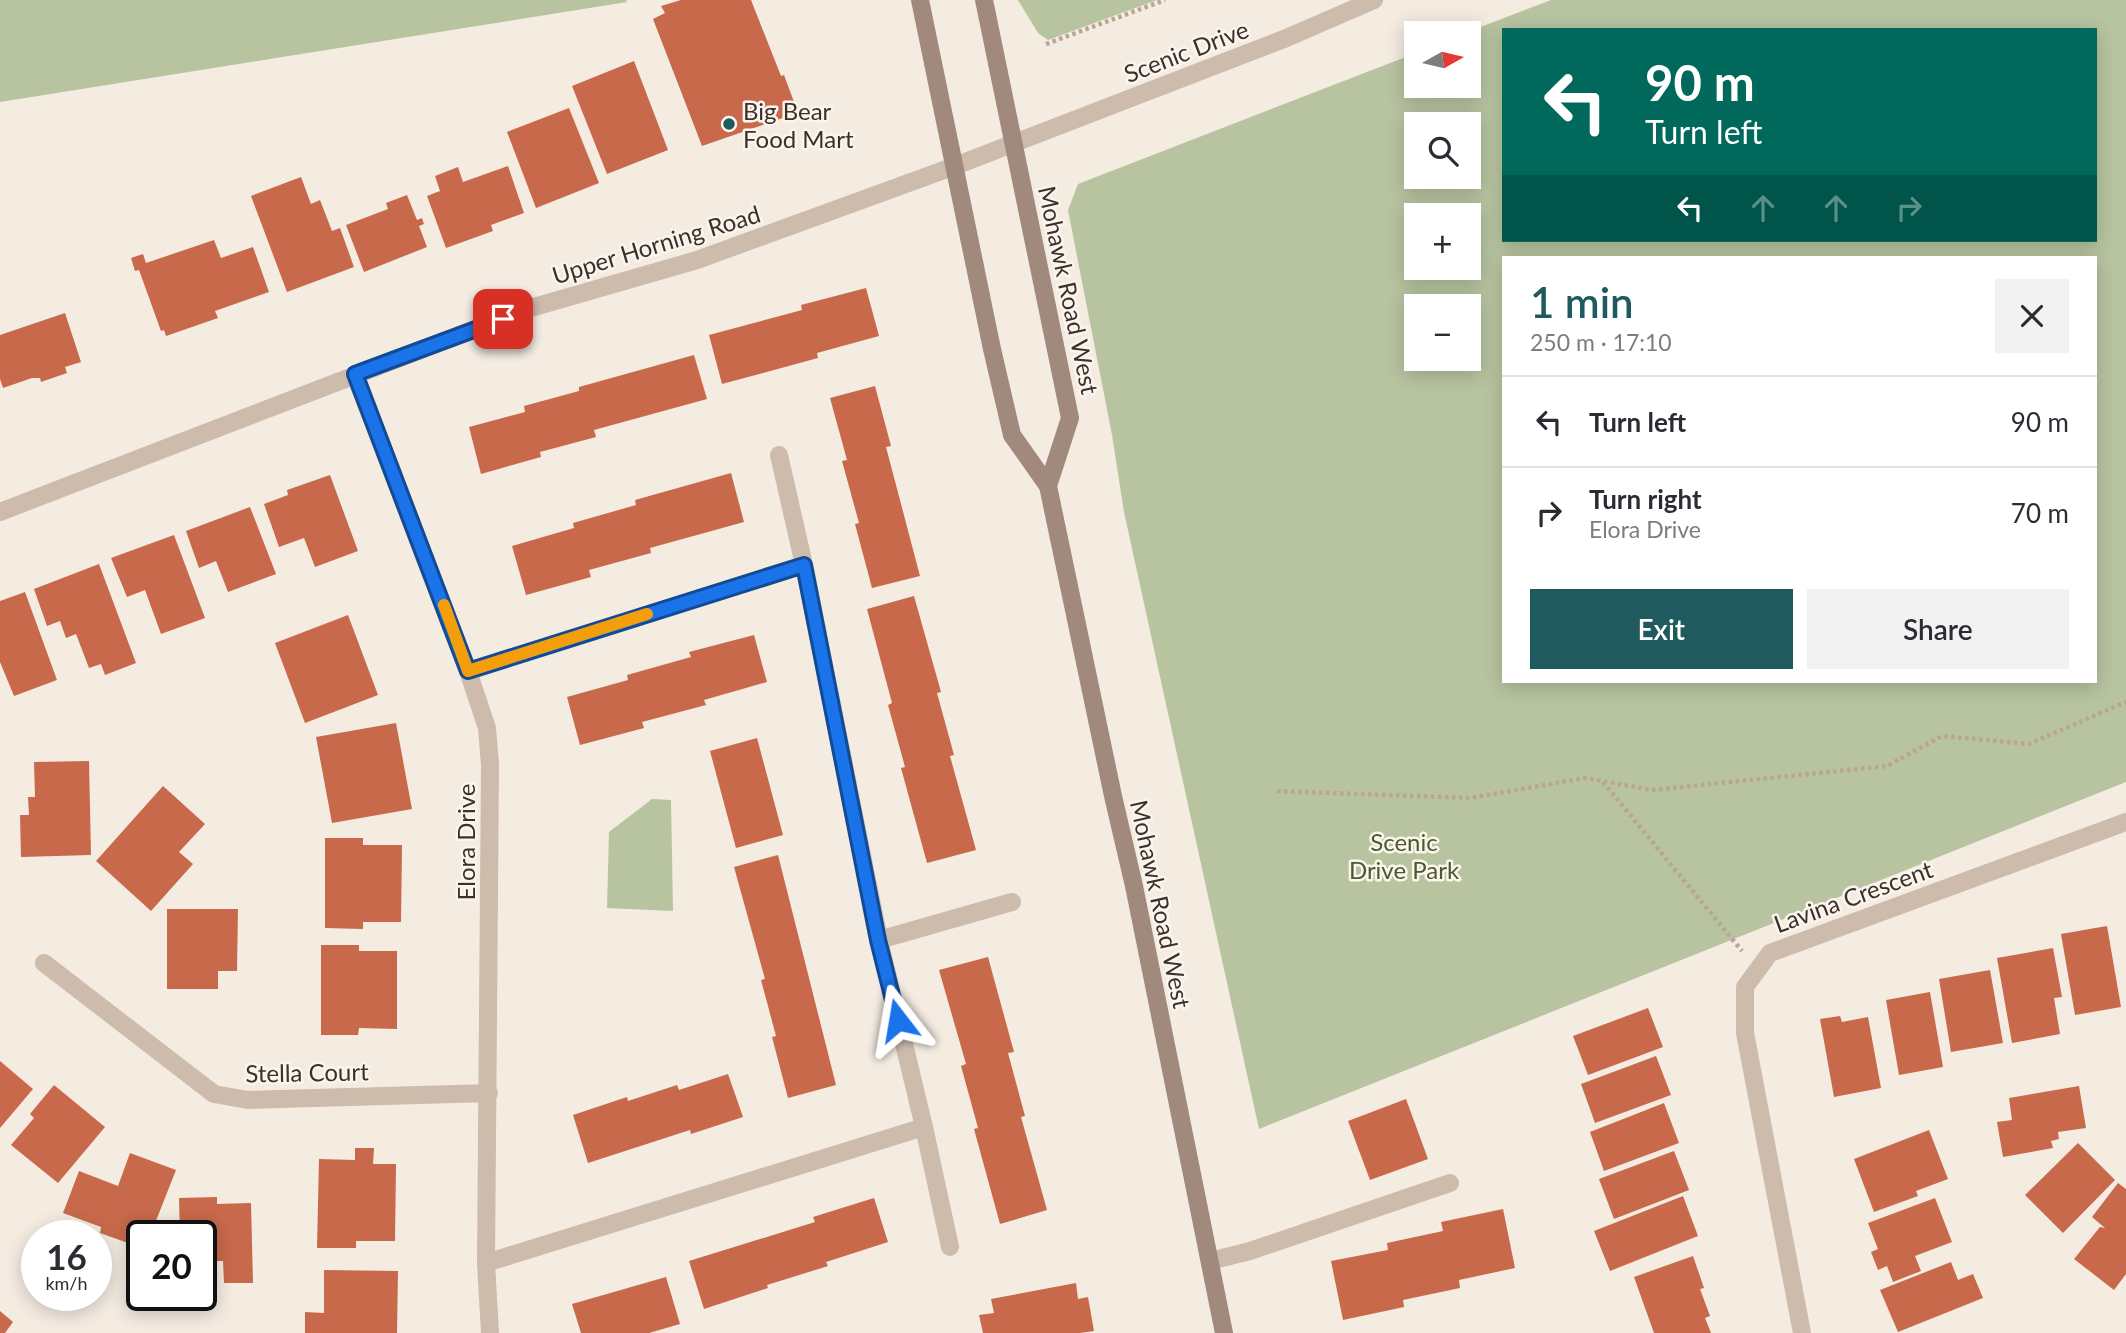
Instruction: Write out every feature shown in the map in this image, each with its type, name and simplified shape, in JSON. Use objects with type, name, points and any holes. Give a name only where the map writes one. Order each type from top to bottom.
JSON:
[{"type":"main road","name":"Mohawk Road West","points":[[920,0],[1012,435],[1048,486],[1112,796],[1134,886],[1224,1333]]},
{"type":"main road","name":"Mohawk Road West","points":[[984,0],[1070,418],[1048,486]]},
{"type":"street","name":"Scenic Drive","points":[[1014,143],[1284,39],[1374,0]]},
{"type":"street","name":"Upper Horning Road","points":[[0,512],[527,310],[696,260],[1014,143]]},
{"type":"street","name":"Elora Drive","points":[[355,374],[468,671],[487,728],[489,1093],[486,1264],[490,1333]]},
{"type":"street","points":[[779,455],[804,565],[878,940],[950,1247]]},
{"type":"street","points":[[468,671],[804,565]]},
{"type":"street","name":"Lavina Crescent","points":[[1802,1333],[1745,1033],[1745,987],[1770,953],[2126,822]]},
{"type":"street","points":[[878,940],[1013,902]]},
{"type":"street","name":"Stella Court","points":[[44,963],[214,1094],[248,1100],[489,1093]]},
{"type":"street","points":[[486,1264],[924,1127]]},
{"type":"street","points":[[1210,1261],[1250,1251],[1450,1183]]},
{"type":"path","points":[[1046,44],[1165,0]]},
{"type":"path","points":[[1277,792],[1470,798],[1585,778],[1652,790],[1887,766],[1942,736],[2029,744],[2126,702]]},
{"type":"path","points":[[1602,781],[1757,970]]},
{"type":"green space","points":[[0,0],[626,0],[627,2],[0,102]]},
{"type":"green space","points":[[1018,0],[1157,0],[1048,40],[1038,33]]},
{"type":"green space","name":"Scenic Drive Park","points":[[1551,0],[2126,0],[2126,782],[1259,1129],[1124,512],[1112,435],[1068,210],[1078,184],[1404,58],[1404,98],[1481,98],[1481,27]]},
{"type":"green space","points":[[652,799],[671,800],[673,911],[607,908],[609,832]]},
{"type":"building","points":[[681,0],[751,0],[781,76],[784,75],[794,102],[789,105],[794,114],[702,146],[653,19],[665,13],[661,6]]},
{"type":"building","points":[[634,61],[668,150],[607,174],[572,86]]},
{"type":"building","points":[[569,108],[599,183],[536,208],[507,132]]},
{"type":"building","points":[[508,166],[524,213],[491,225],[493,231],[446,248],[427,196],[440,191],[435,176],[458,167],[463,182]]},
{"type":"building","points":[[301,177],[311,204],[320,200],[332,231],[340,228],[354,267],[287,292],[251,196]]},
{"type":"building","points":[[407,195],[417,220],[422,218],[424,224],[419,226],[427,247],[364,272],[346,225],[388,209],[386,203]]},
{"type":"building","points":[[214,240],[221,258],[253,247],[269,292],[215,311],[218,318],[166,336],[164,330],[161,331],[139,270],[135,271],[131,258],[143,254],[146,263]]},
{"type":"building","points":[[866,288],[879,336],[817,353],[818,358],[722,384],[709,335],[802,310],[801,305]]},
{"type":"building","points":[[65,313],[81,362],[65,367],[67,373],[41,382],[40,378],[32,378],[3,388],[0,379],[0,335]]},
{"type":"building","points":[[694,355],[707,399],[594,430],[596,437],[540,452],[541,457],[481,474],[469,427],[525,412],[524,406],[579,391],[579,387]]},
{"type":"building","points":[[875,386],[891,446],[886,447],[920,576],[872,588],[855,524],[859,523],[842,461],[847,460],[830,398]]},
{"type":"building","points":[[731,473],[744,522],[650,548],[651,553],[589,570],[591,577],[526,595],[512,546],[574,528],[573,523],[636,505],[635,500]]},
{"type":"building","points":[[330,475],[358,551],[315,567],[304,538],[279,547],[264,504],[288,495],[287,490]]},
{"type":"building","points":[[250,507],[276,574],[228,592],[216,561],[199,568],[186,531]]},
{"type":"building","points":[[174,535],[205,618],[161,634],[145,590],[127,597],[111,558]]},
{"type":"building","points":[[99,564],[136,663],[105,675],[101,664],[89,668],[76,634],[66,638],[60,621],[47,626],[34,589]]},
{"type":"building","points":[[25,592],[57,680],[14,696],[0,662],[0,601]]},
{"type":"building","points":[[914,596],[941,692],[937,693],[954,755],[950,756],[976,850],[927,863],[901,768],[905,767],[888,705],[892,703],[867,609]]},
{"type":"building","points":[[348,615],[378,695],[305,723],[275,643]]},
{"type":"building","points":[[754,635],[767,682],[704,700],[706,705],[642,722],[644,728],[580,745],[567,697],[628,680],[627,675],[691,657],[689,652]]},
{"type":"building","points":[[396,723],[412,809],[332,823],[316,737]]},
{"type":"building","points":[[757,738],[783,835],[736,848],[710,751]]},
{"type":"building","points":[[89,761],[91,855],[21,857],[20,815],[29,815],[28,797],[35,797],[34,762]]},
{"type":"building","points":[[163,786],[205,824],[179,852],[193,864],[151,911],[96,861]]},
{"type":"building","points":[[325,838],[363,838],[363,845],[402,845],[401,922],[363,922],[363,929],[325,928]]},
{"type":"building","points":[[778,855],[836,1085],[788,1098],[772,1037],[776,1036],[761,980],[765,979],[734,867]]},
{"type":"building","points":[[167,909],[238,909],[237,971],[218,971],[218,989],[167,989]]},
{"type":"building","points":[[2107,926],[2121,1007],[2075,1015],[2061,934]]},
{"type":"building","points":[[321,945],[359,945],[359,951],[397,951],[397,1029],[359,1028],[358,1035],[321,1035]]},
{"type":"building","points":[[2053,948],[2062,997],[2054,998],[2060,1034],[2012,1043],[1997,958]]},
{"type":"building","points":[[988,957],[1014,1052],[1008,1053],[1025,1116],[1021,1117],[1047,1210],[1000,1224],[974,1129],[978,1128],[961,1066],[966,1064],[939,970]]},
{"type":"building","points":[[1990,970],[2003,1043],[1951,1052],[1939,979]]},
{"type":"building","points":[[1930,992],[1943,1067],[1899,1075],[1886,1000]]},
{"type":"building","points":[[1648,1008],[1663,1047],[1588,1075],[1573,1036]]},
{"type":"building","points":[[1840,1016],[1842,1022],[1868,1017],[1881,1088],[1834,1097],[1820,1019]]},
{"type":"building","points":[[1656,1056],[1671,1095],[1595,1123],[1581,1084]]},
{"type":"building","points":[[0,1061],[33,1089],[0,1128]]},
{"type":"building","points":[[728,1074],[743,1117],[691,1134],[690,1130],[588,1163],[573,1115],[627,1097],[628,1101],[677,1085],[679,1090]]},
{"type":"building","points":[[54,1085],[105,1127],[58,1183],[11,1145],[34,1118],[30,1114]]},
{"type":"building","points":[[2079,1086],[2086,1128],[2058,1132],[2059,1139],[2051,1141],[2053,1148],[2003,1157],[1997,1122],[2012,1120],[2009,1098]]},
{"type":"building","points":[[1406,1099],[1428,1159],[1370,1180],[1348,1121]]},
{"type":"building","points":[[1664,1103],[1679,1143],[1604,1171],[1590,1132]]},
{"type":"building","points":[[1929,1130],[1948,1179],[1916,1191],[1918,1196],[1874,1212],[1854,1159]]},
{"type":"building","points":[[2078,1143],[2115,1180],[2063,1233],[2025,1195]]},
{"type":"building","points":[[355,1148],[374,1148],[373,1164],[396,1164],[395,1241],[356,1241],[356,1248],[317,1248],[319,1159],[355,1160]]},
{"type":"building","points":[[1674,1151],[1689,1190],[1614,1219],[1599,1179]]},
{"type":"building","points":[[130,1153],[176,1170],[156,1220],[126,1220],[126,1242],[112,1237],[112,1220],[82,1220],[63,1213],[79,1171],[118,1186]]},
{"type":"building","points":[[2118,1183],[2126,1189],[2126,1274],[2114,1290],[2074,1259],[2100,1227],[2105,1228],[2092,1217]]},
{"type":"building","points":[[1683,1196],[1698,1236],[1610,1271],[1594,1231]]},
{"type":"building","points":[[217,1197],[217,1204],[251,1203],[253,1283],[224,1283],[223,1261],[217,1261],[217,1220],[180,1220],[179,1198]]},
{"type":"building","points":[[874,1198],[888,1242],[826,1262],[828,1266],[704,1309],[689,1261],[815,1222],[813,1217]]},
{"type":"building","points":[[1935,1198],[1952,1242],[1915,1256],[1921,1271],[1893,1282],[1887,1266],[1878,1270],[1871,1252],[1878,1249],[1868,1223]]},
{"type":"building","points":[[1503,1209],[1515,1268],[1459,1280],[1460,1288],[1403,1300],[1404,1307],[1343,1320],[1331,1261],[1388,1250],[1387,1243],[1443,1231],[1441,1222]]},
{"type":"building","points":[[1693,1256],[1704,1288],[1700,1289],[1710,1316],[1705,1318],[1711,1333],[1654,1333],[1634,1277]]},
{"type":"building","points":[[1951,1262],[1958,1280],[1973,1274],[1983,1298],[1898,1332],[1880,1290]]},
{"type":"building","points":[[324,1270],[398,1271],[397,1333],[305,1333],[305,1312],[324,1313]]},
{"type":"building","points":[[666,1277],[680,1324],[649,1333],[581,1333],[572,1304]]},
{"type":"building","points":[[1076,1283],[1078,1299],[1088,1297],[1094,1331],[983,1333],[979,1315],[994,1313],[991,1299]]},
{"type":"building","points":[[0,1311],[13,1322],[5,1333],[0,1333]]},
{"type":"slow traffic","points":[[444,605],[468,671],[647,614]]},
{"type":"place","name":"Big Bear Food Mart","points":[[729,124]]},
{"type":"route","points":[[503,319],[355,374],[468,671],[804,565],[878,940],[898,1020]]}]
